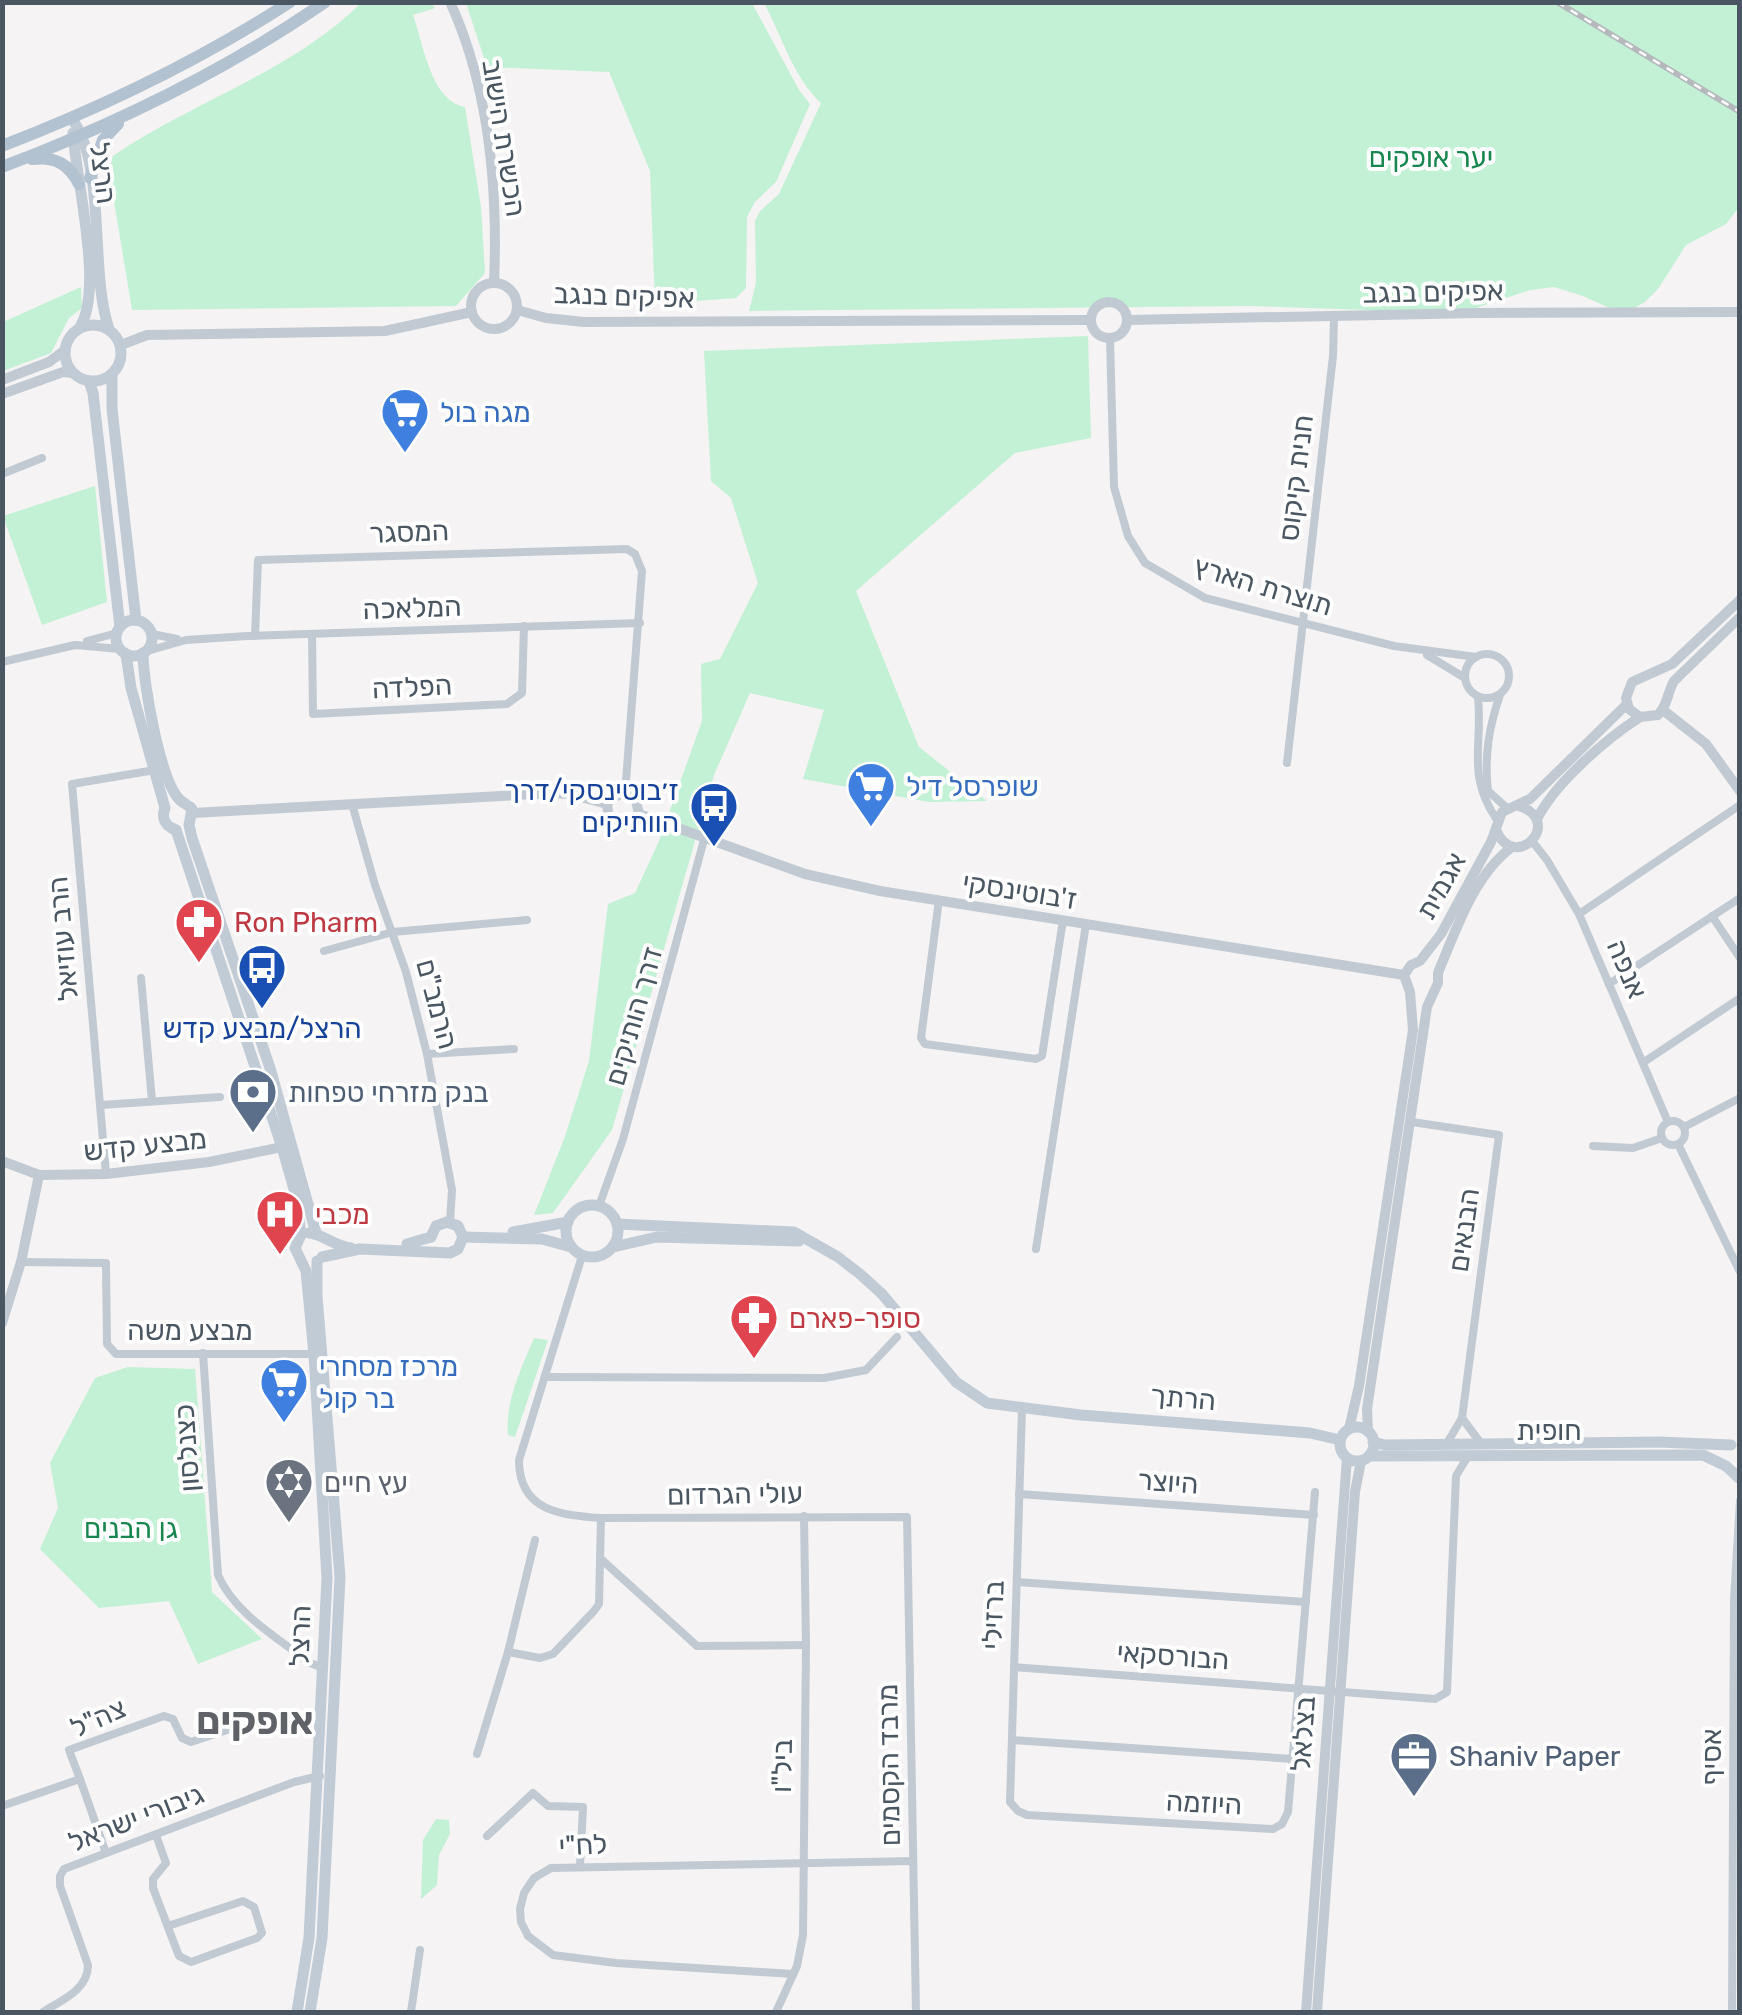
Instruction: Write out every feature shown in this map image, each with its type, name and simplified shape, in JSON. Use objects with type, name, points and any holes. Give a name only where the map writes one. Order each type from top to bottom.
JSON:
[{"type":"main road","points":[[2,146],[72,119],[180,66],[290,2]]},
{"type":"main road","points":[[2,167],[133,112],[238,57],[325,2]]},
{"type":"main road","points":[[20,160],[55,160],[84,181],[103,140],[133,112]]},
{"type":"main road","name":"הרצל","points":[[72,119],[109,329]]},
{"type":"main road","name":"הרצל","points":[[80,327],[88,316],[90,297],[84,181]]},
{"type":"main road","points":[[95,324],[109,329],[121,345],[121,360],[112,374],[89,381],[73,372],[68,366],[67,341],[80,327],[95,324]]},
{"type":"main road","points":[[112,374],[112,408],[136,620]]},
{"type":"main road","points":[[89,381],[119,630],[165,808],[165,822],[176,830],[326,1247],[320,1259]]},
{"type":"main road","points":[[119,630],[136,620]]},
{"type":"main road","points":[[136,620],[146,624],[152,634],[145,652],[144,688],[166,768],[180,800],[190,806],[288,1146],[302,1235],[295,1248],[303,1261],[360,1249]]},
{"type":"main road","points":[[123,651],[145,652]]},
{"type":"main road","points":[[165,808],[180,800]]},
{"type":"main road","points":[[176,830],[191,819]]},
{"type":"main road","points":[[613,1247],[617,1224],[600,1206],[578,1210],[568,1222],[566,1232],[572,1247],[582,1256],[598,1256],[613,1247],[657,1238],[777,1238],[818,1244]]},
{"type":"main road","points":[[302,1235],[360,1249],[453,1252],[463,1238],[458,1226],[450,1222],[436,1226],[431,1238]]},
{"type":"main road","points":[[463,1238],[568,1222]]},
{"type":"main road","points":[[617,1224],[782,1230],[818,1244]]},
{"type":"main road","points":[[486,1236],[542,1239],[572,1247]]},
{"type":"main road","points":[[382,1248],[431,1238]]},
{"type":"main road","points":[[431,1238],[438,1250]]},
{"type":"main road","name":"הרתך","points":[[818,1244],[882,1294],[965,1390],[987,1402],[1340,1440]]},
{"type":"main road","name":"הרצל","points":[[310,2012],[322,1938],[326,1578],[316,1296],[320,1259]]},
{"type":"main road","name":"הרצל","points":[[297,2012],[308,1938],[340,1577],[319,1354],[303,1261]]},
{"type":"main road","points":[[1359,1428],[1370,1437],[1365,1458],[1347,1458],[1341,1451],[1340,1440],[1349,1429],[1359,1428]]},
{"type":"main road","name":"חופית","points":[[1370,1437],[1469,1456],[1703,1456],[1726,1466]]},
{"type":"main road","points":[[1735,1442],[1726,1455],[1726,1466],[1740,1479]]},
{"type":"main road","name":"חופית","points":[[1365,1458],[1480,1443],[1735,1442]]},
{"type":"street","name":"הכשרת הישוב","points":[[450,2],[465,36],[487,143],[496,218],[494,283]]},
{"type":"street","points":[[503,284],[514,293],[517,310],[510,322],[494,329],[481,325],[472,312],[475,293],[482,286],[503,284]]},
{"type":"street","points":[[1112,302],[1123,308],[1128,320],[1124,331],[1110,339],[1096,334],[1090,320],[1100,304],[1112,302]]},
{"type":"street","name":"אפיקים בנגב","points":[[1128,320],[1714,309],[1740,312]]},
{"type":"street","name":"אפיקים בנגב","points":[[517,310],[584,322],[1090,320]]},
{"type":"street","points":[[121,345],[147,335],[385,331],[472,312]]},
{"type":"street","name":"חנית קיקוס","points":[[1287,764],[1333,356],[1334,317]]},
{"type":"street","name":"תוצרת הארץ","points":[[1110,339],[1114,487],[1128,536],[1146,563],[1205,598],[1424,652],[1476,657]]},
{"type":"street","points":[[2,380],[49,362],[65,350]]},
{"type":"street","points":[[2,394],[73,372]]},
{"type":"street","points":[[2,474],[42,458]]},
{"type":"street","name":"המסגר","points":[[255,636],[258,560],[613,547],[636,554],[642,571],[640,623]]},
{"type":"street","points":[[1497,825],[1595,738],[1626,704],[1626,692],[1632,682],[1672,664],[1740,600]]},
{"type":"street","points":[[1537,819],[1552,795],[1616,733],[1640,717],[1652,717],[1663,710],[1667,693],[1681,672],[1740,617]]},
{"type":"street","points":[[625,794],[640,623]]},
{"type":"street","name":"המלאכה","points":[[145,652],[186,640],[640,623]]},
{"type":"street","name":"הפלדה","points":[[312,634],[312,714],[507,704],[522,693],[524,626]]},
{"type":"street","points":[[2,662],[119,630]]},
{"type":"street","name":"המלאכה","points":[[152,634],[186,640]]},
{"type":"street","points":[[75,645],[101,645],[123,651]]},
{"type":"street","name":"תוצרת הארץ","points":[[1424,652],[1465,678]]},
{"type":"street","points":[[1478,696],[1479,790],[1500,839],[1512,847],[1532,841],[1538,830],[1537,819],[1530,810],[1513,807],[1488,791],[1490,726],[1510,676],[1506,662],[1494,654],[1476,657],[1468,664],[1465,678],[1472,692],[1486,699],[1500,695]]},
{"type":"street","points":[[1649,677],[1659,681],[1667,693]]},
{"type":"street","points":[[1626,704],[1640,717]]},
{"type":"street","points":[[1663,710],[1706,744],[1740,791]]},
{"type":"street","name":"הרב עוזיאל","points":[[106,1174],[72,784],[155,770]]},
{"type":"street","points":[[191,819],[352,804],[554,794],[607,804]]},
{"type":"street","points":[[625,794],[636,801],[638,814],[633,823],[618,826],[606,815],[607,804],[612,797],[625,794]]},
{"type":"street","name":"הרמב\"ם","points":[[352,804],[428,1054],[452,1190],[450,1222]]},
{"type":"street","points":[[1579,914],[1740,805]]},
{"type":"street","name":"ז'בוטינסקי","points":[[638,814],[805,874],[940,900],[1404,975]]},
{"type":"street","name":"אגמית","points":[[1420,961],[1441,934],[1497,825]]},
{"type":"street","name":"דרך הותיקים","points":[[600,1206],[633,1101],[705,836]]},
{"type":"street","name":"אנפה","points":[[1532,841],[1579,914],[1668,1122]]},
{"type":"street","name":"אגמית","points":[[1438,973],[1482,881],[1512,847]]},
{"type":"street","points":[[1609,984],[1740,898]]},
{"type":"street","points":[[940,900],[921,1038],[926,1044],[1036,1059],[1042,1056],[1062,920]]},
{"type":"street","points":[[1712,916],[1740,958]]},
{"type":"street","points":[[324,951],[393,932],[527,920]]},
{"type":"street","points":[[1036,1249],[1086,924]]},
{"type":"street","points":[[1349,1429],[1410,1060],[1413,1030],[1410,992],[1404,975],[1420,961],[1430,963],[1438,973],[1438,983],[1425,1019],[1367,1409],[1370,1437]]},
{"type":"street","points":[[141,978],[152,1102]]},
{"type":"street","points":[[1410,992],[1419,996],[1432,992]]},
{"type":"street","points":[[1644,1062],[1740,998]]},
{"type":"street","points":[[428,1054],[514,1050]]},
{"type":"street","points":[[101,1105],[220,1097]]},
{"type":"street","points":[[1684,1127],[1740,1098]]},
{"type":"street","name":"הבנאים","points":[[1412,1122],[1500,1135],[1462,1418],[1446,1449]]},
{"type":"street","points":[[1662,1138],[1662,1127],[1668,1122],[1684,1127]]},
{"type":"street","points":[[1678,1144],[1684,1127]]},
{"type":"street","points":[[1662,1138],[1678,1144]]},
{"type":"street","points":[[1593,1146],[1634,1148],[1662,1138]]},
{"type":"street","points":[[1678,1144],[1740,1272]]},
{"type":"street","name":"מבצע קדש","points":[[2,1162],[39,1175],[106,1174],[209,1162],[288,1146]]},
{"type":"street","points":[[2,1323],[21,1262],[39,1175]]},
{"type":"street","points":[[582,1256],[546,1378],[824,1378],[866,1370],[897,1337]]},
{"type":"street","name":"מבצע משה","points":[[21,1262],[106,1262],[107,1344],[116,1354],[319,1354]]},
{"type":"street","name":"כצנלסון","points":[[203,1353],[218,1576],[236,1604],[310,1663],[324,1668]]},
{"type":"street","name":"עולי הגרדום","points":[[546,1378],[519,1460],[519,1474],[527,1492],[540,1506],[563,1516],[907,1517]]},
{"type":"street","name":"ברזילי","points":[[1022,1408],[1010,1802],[1027,1815]]},
{"type":"street","points":[[1462,1418],[1480,1443]]},
{"type":"street","points":[[1335,1691],[1436,1699],[1447,1692],[1456,1476],[1446,1449]]},
{"type":"street","points":[[1456,1476],[1469,1456]]},
{"type":"street","name":"בצלאל","points":[[1317,2012],[1347,1458]]},
{"type":"street","name":"בצלאל","points":[[1306,2012],[1355,1492],[1365,1458]]},
{"type":"street","name":"היוזמה","points":[[1027,1815],[1273,1829],[1282,1824],[1288,1812],[1316,1492]]},
{"type":"street","name":"היוצר","points":[[1019,1494],[1314,1515]]},
{"type":"street","name":"אסיף","points":[[1732,2012],[1740,1502]]},
{"type":"street","name":"ביל\"ו","points":[[776,2012],[794,1974],[803,1935],[804,1516]]},
{"type":"street","name":"מרבד הקסמים","points":[[907,1517],[916,2012]]},
{"type":"street","points":[[508,1652],[540,1658],[552,1654],[598,1604],[602,1518]]},
{"type":"street","points":[[477,1754],[508,1652],[534,1540]]},
{"type":"street","points":[[601,1560],[697,1646],[806,1645]]},
{"type":"street","points":[[1017,1582],[1306,1602]]},
{"type":"street","name":"הבורסקאי","points":[[1014,1667],[1335,1691]]},
{"type":"street","name":"צה\"ל","points":[[2,1806],[80,1779],[69,1750],[164,1716],[172,1718],[182,1738],[192,1742],[234,1728]]},
{"type":"street","points":[[1012,1740],[1293,1759]]},
{"type":"street","name":"גיבורי ישראל","points":[[43,2012],[83,1986],[88,1976],[60,1876],[64,1870],[294,1782],[324,1776]]},
{"type":"street","points":[[80,1779],[106,1853]]},
{"type":"street","points":[[487,1836],[533,1792],[548,1806],[583,1807],[580,1866]]},
{"type":"street","points":[[156,1835],[166,1864],[153,1878],[153,1888],[179,1956],[191,1962],[262,1933],[254,1907],[243,1901],[168,1926]]},
{"type":"street","name":"לח\"י","points":[[794,1974],[616,1963],[553,1955],[528,1936],[521,1922],[524,1893],[542,1871],[580,1866],[913,1862]]},
{"type":"street","points":[[414,2012],[420,1950]]},
{"type":"green space","points":[[362,2],[431,3],[435,8],[413,15],[436,83],[453,102],[465,107],[481,207],[485,273],[456,306],[132,310],[109,171],[113,156],[305,48]]},
{"type":"green space","points":[[466,3],[752,3],[810,104],[776,182],[755,202],[747,217],[746,288],[736,298],[655,304],[650,171],[609,72],[487,67]]},
{"type":"green space","name":"יער אופקים","points":[[764,3],[1739,3],[1739,207],[1726,224],[1686,245],[1658,289],[1645,302],[1623,314],[1554,287],[1530,290],[1461,313],[1251,306],[749,311],[756,283],[755,221],[779,194],[821,103],[795,69]]},
{"type":"green space","points":[[81,287],[82,308],[69,318],[51,353],[3,371],[3,322]]},
{"type":"green space","points":[[1088,336],[1091,438],[1015,453],[856,591],[919,747],[987,801],[929,802],[803,779],[824,710],[750,693],[714,775],[612,1130],[553,1213],[534,1215],[589,1061],[608,904],[635,893],[659,841],[702,721],[701,664],[720,659],[758,583],[731,498],[711,481],[704,351]]},
{"type":"green space","points":[[95,486],[107,602],[42,625],[3,516]]},
{"type":"green space","points":[[534,1338],[548,1340],[515,1437],[508,1435],[509,1410]]},
{"type":"green space","name":"גן הבנים","points":[[128,1367],[195,1369],[212,1592],[262,1639],[198,1664],[169,1601],[99,1608],[40,1549],[58,1508],[50,1463],[95,1378]]},
{"type":"green space","points":[[436,1819],[449,1820],[450,1834],[439,1855],[437,1885],[421,1899],[423,1840]]},
{"type":"railway","points":[[1557,2],[1740,112]]},
{"type":"place","name":"מגה בול","points":[[405,454]]},
{"type":"place","name":"שופרסל דיל","points":[[871,828]]},
{"type":"place","name":"ז׳בוטינסקי/דרך הוותיקים","points":[[714,848]]},
{"type":"place","name":"Ron Pharm","points":[[199,964]]},
{"type":"place","name":"הרצל/מבצע קדש","points":[[262,1010]]},
{"type":"place","name":"בנק מזרחי טפחות","points":[[253,1134]]},
{"type":"place","name":"מכבי","points":[[280,1256]]},
{"type":"place","name":"סופר-פארם","points":[[754,1360]]},
{"type":"place","name":"מרכז מסחרי בר קול","points":[[284,1424]]},
{"type":"place","name":"עץ חיים","points":[[289,1524]]},
{"type":"place","name":"Shaniv Paper","points":[[1414,1798]]},
{"type":"district","name":"אופקים","points":[[255,1721]]}]
